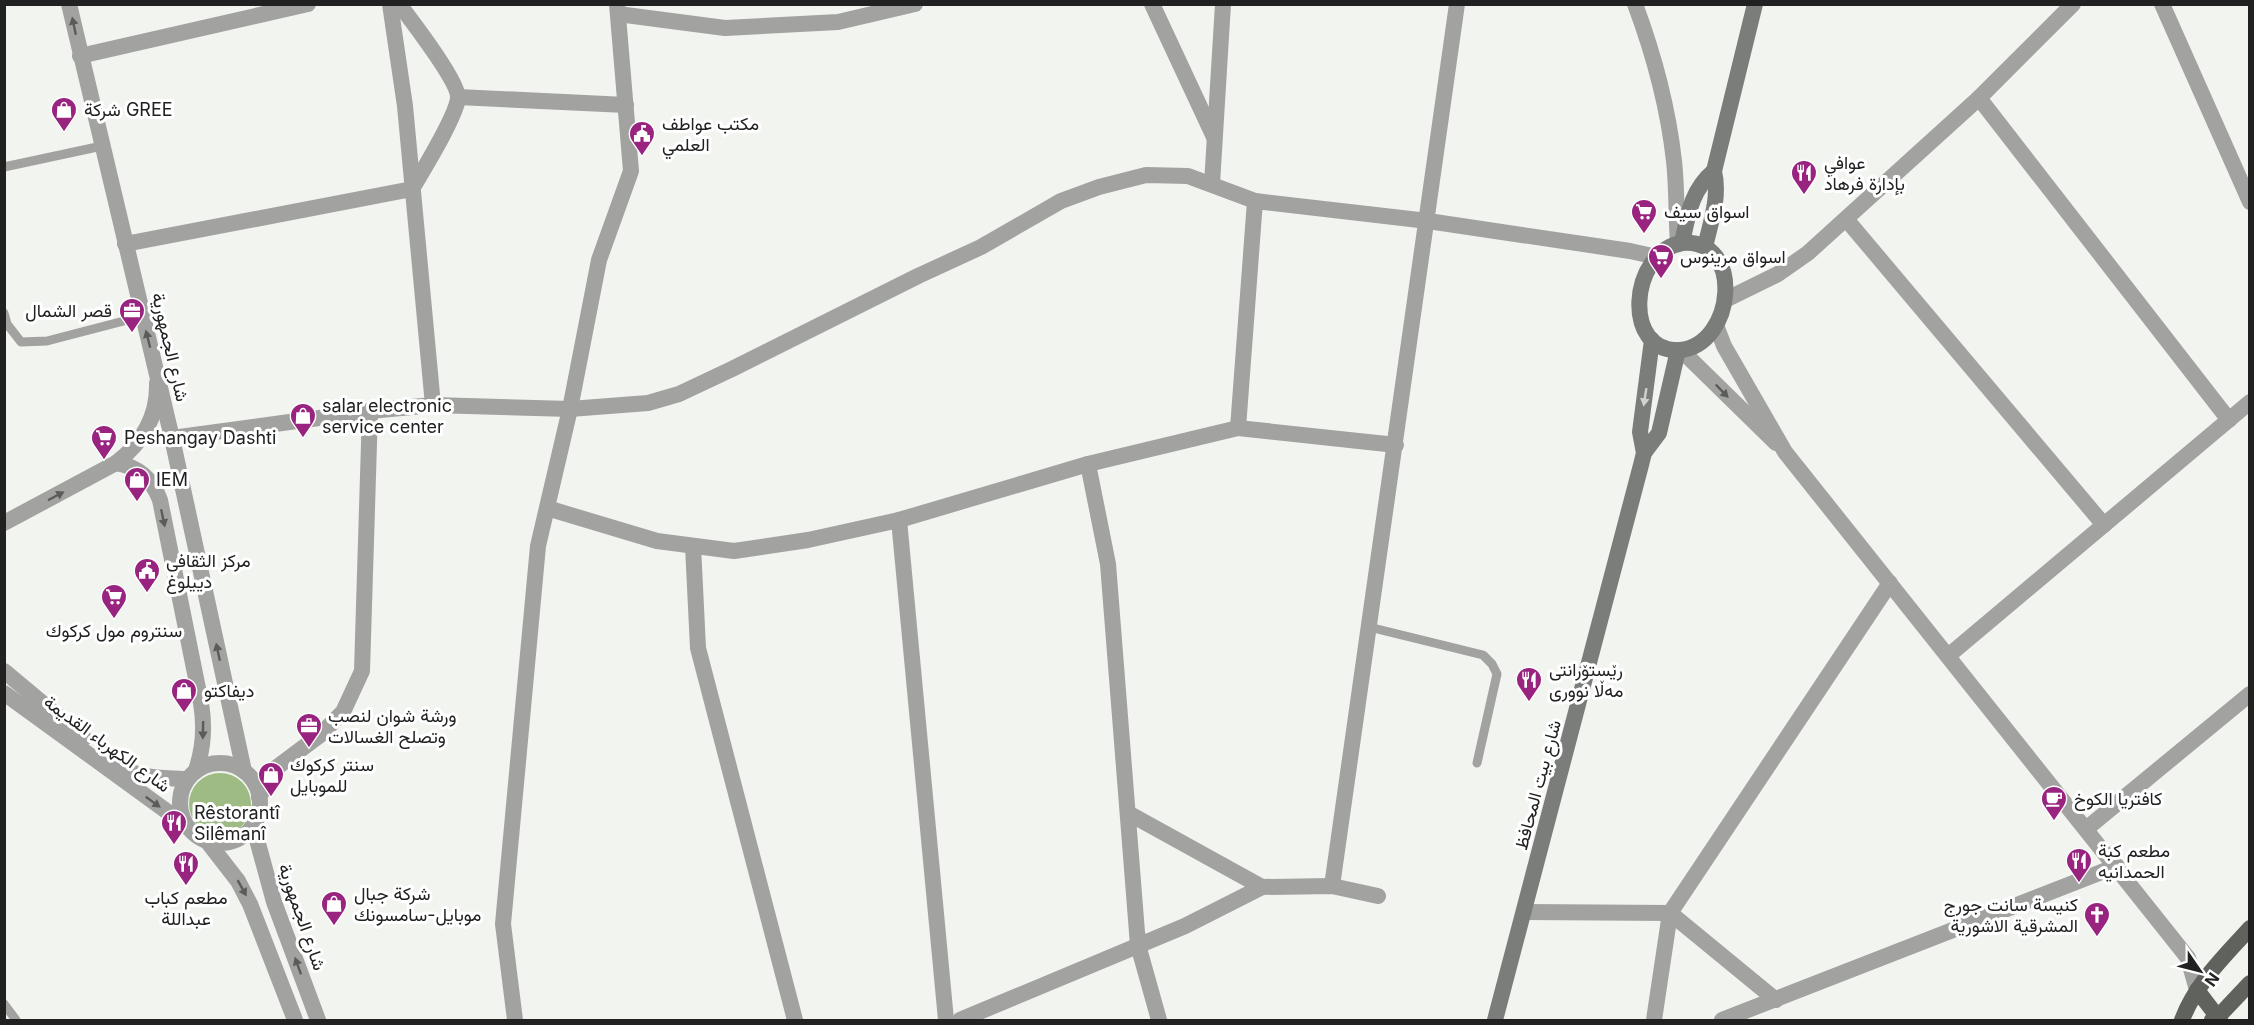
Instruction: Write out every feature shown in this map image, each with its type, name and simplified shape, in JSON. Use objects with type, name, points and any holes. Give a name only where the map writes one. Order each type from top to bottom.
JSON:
[{"type":"main road","points":[[1705,247],[1716,200],[1714,171],[1755,4]]},
{"type":"main road","points":[[1680,243],[1694,194],[1699,185],[1714,171]]},
{"type":"main road","points":[[1680,243],[1696,243],[1705,247],[1716,257],[1722,268],[1726,287],[1725,300],[1716,325],[1699,344],[1680,350],[1663,347],[1652,340],[1642,324],[1639,299],[1643,279],[1657,257],[1666,249],[1680,243]]},
{"type":"main road","name":"شارع بيت المحافظ","points":[[1644,453],[1640,432],[1652,340]]},
{"type":"main road","name":"شارع بيت المحافظ","points":[[1495,1020],[1644,453],[1659,433],[1680,350]]},
{"type":"main road","points":[[2182,1020],[2207,975],[2250,928]]},
{"type":"main road","points":[[2197,990],[2216,1020],[2250,983]]},
{"type":"street","name":"شارع الجمهورية","points":[[69,4],[172,438],[244,771]]},
{"type":"street","points":[[80,56],[308,4]]},
{"type":"street","points":[[390,4],[405,106],[433,405]]},
{"type":"street","points":[[399,4],[452,81],[458,97],[451,117],[412,189]]},
{"type":"street","points":[[515,1020],[503,924],[538,546],[570,409],[599,260],[631,171],[618,9],[735,28],[838,22],[915,4]]},
{"type":"street","points":[[1152,4],[1215,139]]},
{"type":"street","points":[[1212,184],[1223,4]]},
{"type":"street","points":[[1332,886],[1457,4]]},
{"type":"street","points":[[1635,4],[1663,96],[1674,161],[1680,243]]},
{"type":"street","points":[[1725,300],[1778,274],[1808,253],[1979,98],[2073,4]]},
{"type":"street","points":[[2162,4],[2250,202]]},
{"type":"street","points":[[458,97],[626,105]]},
{"type":"street","points":[[1979,98],[2229,420]]},
{"type":"street","points":[[172,438],[370,411],[433,405],[570,409],[648,403],[679,394],[981,247],[1061,201],[1099,187],[1146,175],[1188,176],[1255,201],[1428,221],[1657,257]]},
{"type":"street","points":[[125,244],[412,189]]},
{"type":"street","points":[[1238,428],[1255,201]]},
{"type":"street","points":[[1846,219],[2104,525]]},
{"type":"street","points":[[1716,325],[1724,346],[1785,452],[2188,958],[2197,990]]},
{"type":"street","points":[[1680,350],[1785,452]]},
{"type":"street","points":[[4,523],[116,463],[140,440],[149,425],[158,393],[157,376]]},
{"type":"street","points":[[1948,656],[2250,402]]},
{"type":"street","points":[[259,796],[276,768],[320,735],[343,712],[362,671],[370,411]]},
{"type":"street","points":[[547,508],[657,541],[734,551],[808,540],[899,520],[1088,464],[1238,428],[1396,445]]},
{"type":"street","points":[[116,463],[140,471],[156,489],[160,500],[201,703],[204,737],[191,774],[181,790],[179,803],[181,815],[196,836],[220,843],[233,841],[253,825],[258,816],[259,796],[256,787],[244,771],[220,762],[208,764],[191,774]]},
{"type":"street","points":[[1088,464],[1108,564],[1138,945],[1159,1020]]},
{"type":"street","points":[[899,520],[946,1020]]},
{"type":"street","points":[[693,546],[698,648],[795,1020]]},
{"type":"street","points":[[1654,1020],[1670,913],[1890,583]]},
{"type":"street","name":"شارع الكهرباء القديمة","points":[[4,671],[126,771],[140,776],[191,774]]},
{"type":"street","name":"شارع الكهرباء القديمة","points":[[4,693],[187,826]]},
{"type":"street","points":[[2086,829],[2250,694]]},
{"type":"street","points":[[1128,813],[1262,886]]},
{"type":"street","name":"شارع الجمهورية","points":[[253,825],[274,902],[318,1020]]},
{"type":"street","points":[[207,841],[238,881],[250,904],[295,1020]]},
{"type":"street","points":[[1722,1020],[2117,866]]},
{"type":"street","points":[[963,1020],[1185,926],[1262,886],[1332,886],[1378,896]]},
{"type":"street","points":[[1525,912],[1670,913],[1776,1000]]},
{"type":"lane","points":[[4,167],[102,146]]},
{"type":"lane","points":[[4,313],[7,324],[21,342],[46,341],[142,315]]},
{"type":"lane","points":[[1370,627],[1483,655],[1492,664],[1497,674],[1477,763]]},
{"type":"lane","points":[[4,1004],[16,1020]]},
{"type":"shaded area","points":[[220,773],[242,782],[251,804],[242,826],[220,835],[198,826],[189,804],[198,782]]},
{"type":"place","name":"شركة GREE","points":[[64,133]]},
{"type":"place","name":"مكتب عواطف العلمي","points":[[642,157]]},
{"type":"place","name":"عوافي بإدارة فرهاد","points":[[1804,196]]},
{"type":"place","name":"اسواق سيف","points":[[1644,235]]},
{"type":"place","name":"اسواق مرينوس","points":[[1661,280]]},
{"type":"place","name":"قصر الشمال","points":[[132,334]]},
{"type":"place","name":"salar electronic service center","points":[[303,439]]},
{"type":"place","name":"Peshangay Dashti","points":[[104,461]]},
{"type":"place","name":"IEM","points":[[137,503]]},
{"type":"place","name":"مركز الثقافي دييلوغ","points":[[147,594]]},
{"type":"place","name":"سنتروم مول كركوك","points":[[114,620]]},
{"type":"place","name":"رێستۆرانتی مەڵا نووری","points":[[1529,703]]},
{"type":"place","name":"ديفاكتو","points":[[184,714]]},
{"type":"place","name":"ورشة شوان لنصب وتصلح الغسالات","points":[[309,749]]},
{"type":"place","name":"سنتر كركوك للموبايل","points":[[271,798]]},
{"type":"place","name":"كافتريا الكوخ","points":[[2054,822]]},
{"type":"place","name":"Rêstorantî Silêmanî","points":[[174,846]]},
{"type":"place","name":"مطعم كبة الحمدانيه","points":[[2079,884]]},
{"type":"place","name":"مطعم كباب عبداللة","points":[[186,887]]},
{"type":"place","name":"شركة جبال موبايل-سامسونك","points":[[334,927]]},
{"type":"place","name":"كنيسة سانت جورج المشرقية الاشورية","points":[[2097,938]]}]
